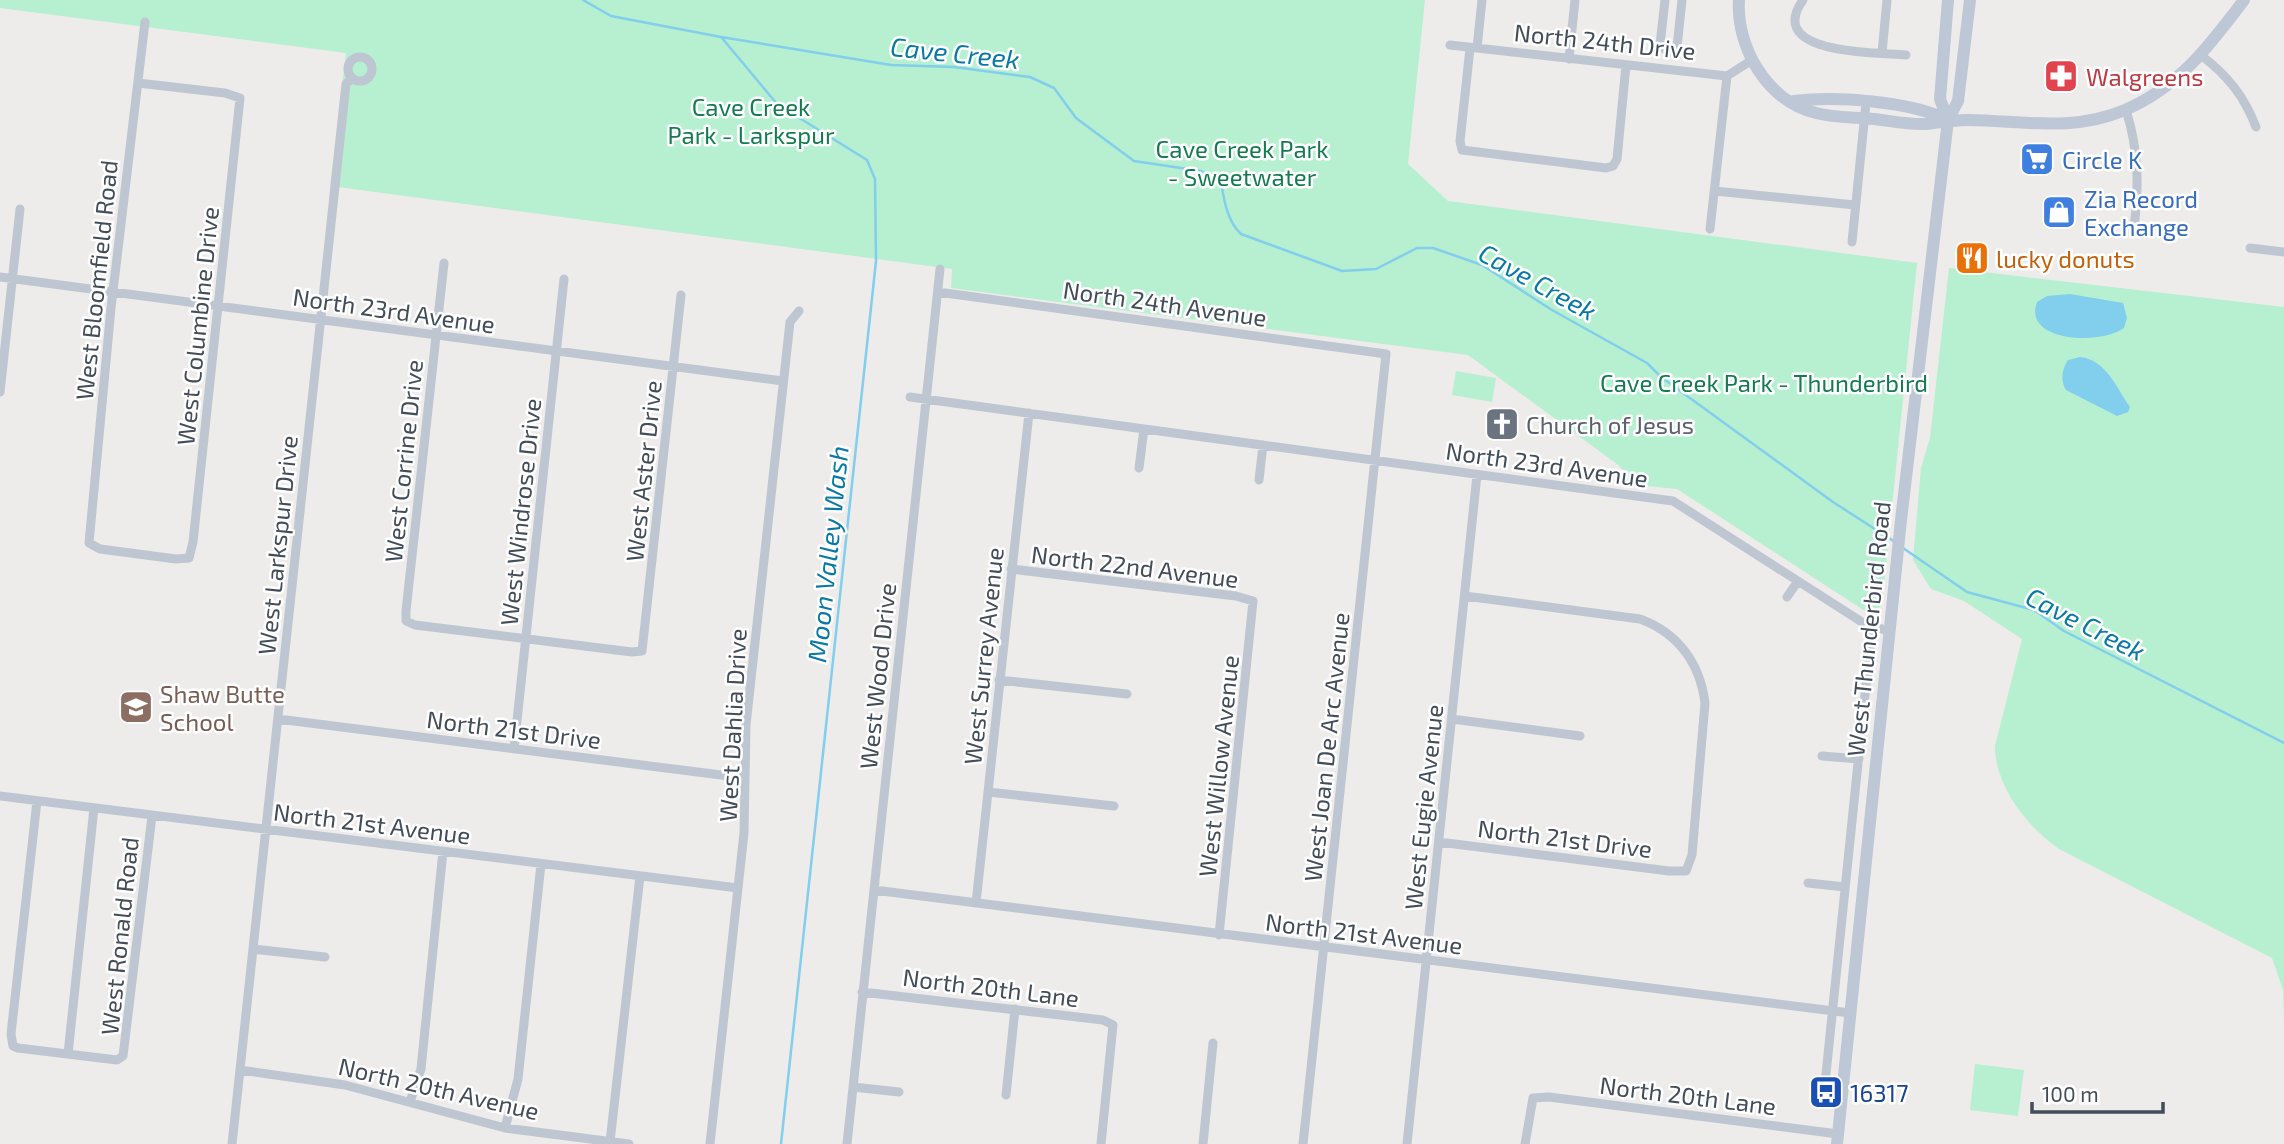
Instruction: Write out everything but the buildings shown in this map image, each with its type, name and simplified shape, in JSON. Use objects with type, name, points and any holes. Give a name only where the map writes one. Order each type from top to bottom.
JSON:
[{"type":"main road","points":[[1739,0],[1739,29],[1752,60],[1768,82],[1794,102],[1814,113],[1925,124],[1948,120],[2061,124],[2095,121],[2126,110],[2164,89],[2202,55],[2244,0]]},
{"type":"main road","name":"West Thunderbird Road","points":[[1948,0],[1940,99],[1948,120]]},
{"type":"main road","points":[[1959,0],[1969,7]]},
{"type":"main road","name":"West Thunderbird Road","points":[[1838,1139],[1901,520],[1948,120],[1958,102],[1969,7]]},
{"type":"main road","points":[[1794,102],[1817,98],[1929,110],[1948,120]]},
{"type":"street","points":[[1482,0],[1461,141],[1462,150],[1613,166],[1617,159],[1626,65]]},
{"type":"street","points":[[1569,59],[1575,0]]},
{"type":"street","points":[[1665,0],[1660,45],[1668,52]]},
{"type":"street","points":[[1668,52],[1677,47],[1682,0]]},
{"type":"street","points":[[1803,0],[1794,19],[1802,36],[1816,44],[1906,55]]},
{"type":"street","points":[[1882,53],[1887,0]]},
{"type":"street","name":"West Bloomfield Road","points":[[145,22],[113,292],[89,543],[100,549],[176,559],[189,558]]},
{"type":"street","name":"North 24th Drive","points":[[1450,46],[1727,76],[1752,60]]},
{"type":"street","points":[[1666,69],[1668,52]]},
{"type":"street","points":[[2202,55],[2233,83],[2246,102],[2256,127]]},
{"type":"street","points":[[1710,229],[1727,76]]},
{"type":"street","name":"West Larkspur Drive","points":[[232,1144],[319,320],[346,84],[352,78]]},
{"type":"street","name":"West Columbine Drive","points":[[138,83],[225,93],[240,98],[189,558]]},
{"type":"street","points":[[1852,242],[1866,103]]},
{"type":"street","points":[[2126,110],[2136,147],[2139,174],[2134,228]]},
{"type":"street","points":[[1715,191],[1855,205]]},
{"type":"street","points":[[0,392],[20,209]]},
{"type":"street","points":[[2250,248],[2284,252]]},
{"type":"street","name":"West Corrine Drive","points":[[444,263],[406,621],[415,625],[526,638]]},
{"type":"street","name":"West Wood Drive","points":[[847,1144],[940,269]]},
{"type":"street","name":"North 23rd Avenue","points":[[0,277],[783,381]]},
{"type":"street","name":"West Windrose Drive","points":[[514,748],[564,279]]},
{"type":"street","name":"North 24th Avenue","points":[[938,292],[1386,354]]},
{"type":"street","name":"West Aster Drive","points":[[526,638],[632,652],[642,650],[681,295]]},
{"type":"street","name":"West Dahlia Drive","points":[[710,1144],[745,822],[746,725],[790,322],[799,311]]},
{"type":"street","name":"West Joan De Arc Avenue","points":[[1303,1144],[1386,354]]},
{"type":"street","name":"North 23rd Avenue","points":[[910,397],[1673,501],[1871,627],[1889,631]]},
{"type":"street","name":"West Surrey Avenue","points":[[976,903],[1029,414]]},
{"type":"street","points":[[1139,468],[1144,429]]},
{"type":"street","points":[[1259,480],[1263,445]]},
{"type":"street","name":"West Eugie Avenue","points":[[1407,1144],[1478,475]]},
{"type":"street","name":"North 22nd Avenue","points":[[1011,569],[1236,596],[1253,601]]},
{"type":"street","points":[[1787,597],[1798,581]]},
{"type":"street","name":"North 21st Drive","points":[[1439,842],[1686,871],[1692,855],[1706,719],[1703,686],[1687,652],[1666,632],[1640,620],[1465,596]]},
{"type":"street","name":"West Willow Avenue","points":[[1219,935],[1253,601]]},
{"type":"street","name":"West Thunderbird Road","points":[[1826,1074],[1871,627]]},
{"type":"street","points":[[999,680],[1127,694]]},
{"type":"street","name":"North 21st Drive","points":[[278,719],[745,778]]},
{"type":"street","points":[[1452,719],[1580,736]]},
{"type":"street","name":"West Thunderbird Road","points":[[1822,755],[1859,760]]},
{"type":"street","points":[[988,792],[1114,806]]},
{"type":"street","name":"North 21st Avenue","points":[[0,796],[738,888]]},
{"type":"street","points":[[37,801],[11,1034],[13,1046],[68,1054],[94,808]]},
{"type":"street","name":"West Ronald Road","points":[[68,1054],[120,1059],[127,1047],[152,816]]},
{"type":"street","points":[[410,1102],[421,1069],[443,851]]},
{"type":"street","points":[[505,1128],[518,1079],[541,864]]},
{"type":"street","points":[[610,1142],[640,876]]},
{"type":"street","points":[[1808,883],[1845,887]]},
{"type":"street","name":"North 21st Avenue","points":[[874,890],[1850,1013]]},
{"type":"street","points":[[253,948],[325,957]]},
{"type":"street","name":"North 20th Lane","points":[[862,992],[1103,1020],[1113,1025],[1101,1144]]},
{"type":"street","points":[[1006,1095],[1015,1009]]},
{"type":"street","points":[[1203,1144],[1213,1042]]},
{"type":"street","name":"North 20th Avenue","points":[[240,1070],[345,1085],[553,1139],[629,1144]]},
{"type":"street","points":[[853,1087],[899,1092]]},
{"type":"street","name":"North 20th Lane","points":[[1525,1144],[1533,1098],[1549,1097],[1838,1139]]},
{"type":"green space","points":[[0,0],[1425,0],[1408,164],[1448,201],[1917,263],[1882,605],[1872,614],[1862,609],[1677,489],[1627,484],[1626,473],[1617,464],[1468,355],[951,288],[952,269],[330,186],[346,53],[0,8]]},
{"type":"green space","points":[[1949,268],[2284,307],[2284,1021],[2283,990],[2272,958],[2059,849],[2025,817],[2000,776],[1995,746],[2022,639],[1964,601],[1931,589],[1913,560],[1921,468],[1930,438]]},
{"type":"green space","points":[[1456,371],[1496,378],[1492,402],[1452,395]]},
{"type":"green space","points":[[1975,1064],[2024,1070],[2018,1116],[1970,1110]]},
{"type":"water","points":[[2070,294],[2123,303],[2127,318],[2124,328],[2112,334],[2082,338],[2051,332],[2041,325],[2035,315],[2037,302],[2047,296]]},
{"type":"water","points":[[2080,357],[2097,363],[2104,369],[2130,407],[2128,412],[2117,416],[2066,390],[2062,378],[2064,367],[2068,360]]},
{"type":"waterway","name":"Cave Creek","points":[[583,0],[611,16],[721,37],[891,65],[954,67],[1030,77],[1054,88],[1076,118],[1134,161],[1201,171],[1221,182],[1229,217],[1241,234],[1342,271],[1376,269],[1417,248],[1433,248],[1482,265],[1552,310],[1647,363],[1661,377],[1833,502],[1895,542]]},
{"type":"waterway","name":"Moon Valley Wash","points":[[722,38],[777,104],[867,160],[875,179],[876,261],[781,1144]]},
{"type":"waterway","name":"Cave Creek","points":[[1903,548],[1967,592],[2034,610],[2064,631],[2284,743]]},
{"type":"place","name":"Walgreens","points":[[2061,76]]},
{"type":"place","name":"Circle K","points":[[2037,159]]},
{"type":"place","name":"Zia Record Exchange","points":[[2059,212]]},
{"type":"place","name":"lucky donuts","points":[[1972,258]]},
{"type":"place","name":"Church of Jesus","points":[[1502,424]]},
{"type":"place","name":"Shaw Butte School","points":[[136,707]]},
{"type":"place","name":"16317","points":[[1826,1092]]},
{"type":"park label","name":"Cave Creek Park - Larkspur","points":[[751,120]]},
{"type":"park label","name":"Cave Creek Park - Sweetwater","points":[[1242,162]]},
{"type":"park label","name":"Cave Creek Park - Thunderbird","points":[[1764,382]]}]
